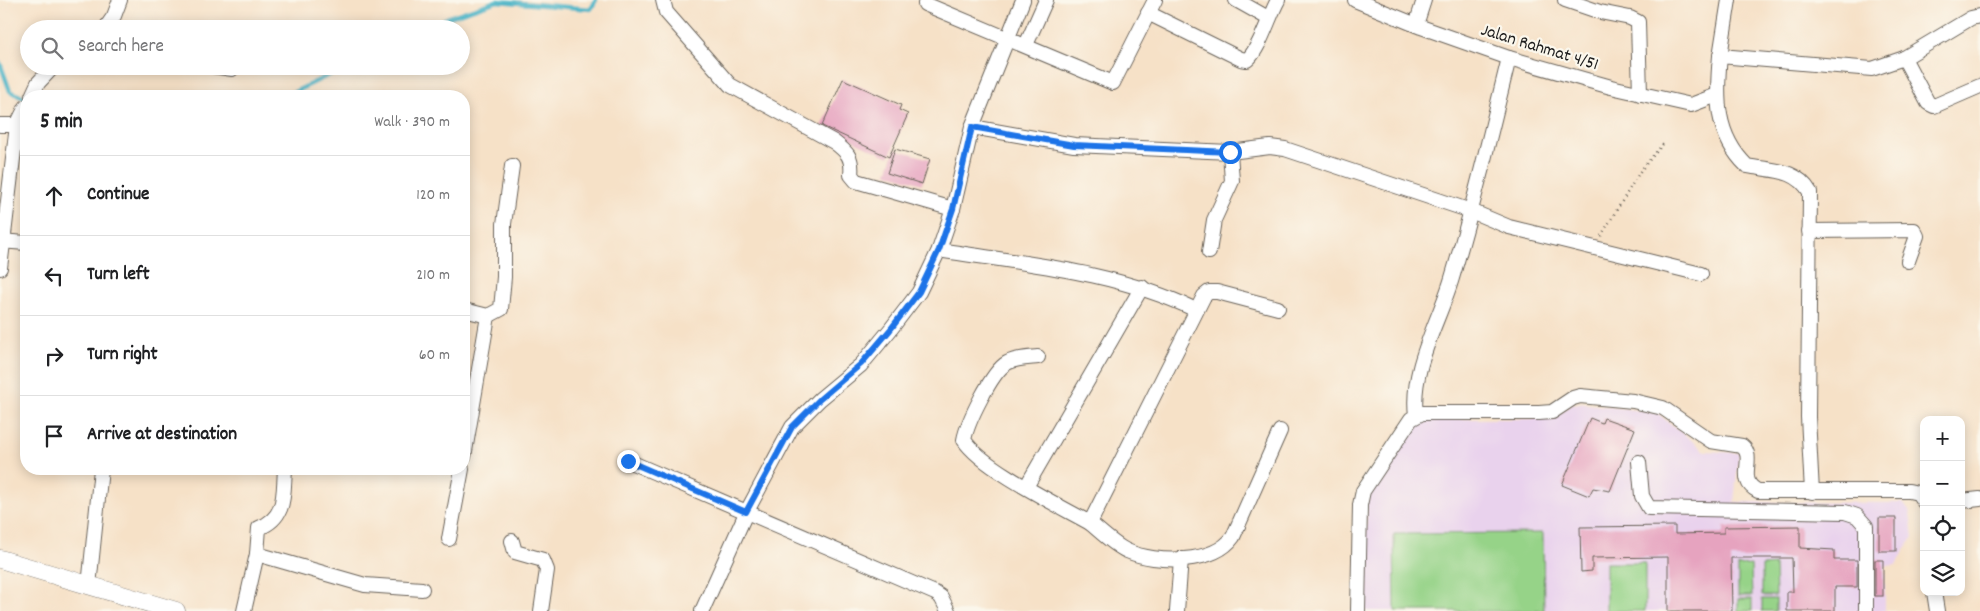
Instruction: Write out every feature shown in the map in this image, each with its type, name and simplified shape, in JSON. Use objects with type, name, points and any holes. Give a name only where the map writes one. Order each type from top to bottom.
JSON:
[{"type":"main road","points":[[0,559],[176,611]]},
{"type":"street","points":[[111,20],[120,0]]},
{"type":"street","points":[[663,0],[669,16],[730,85],[834,142],[849,154],[852,164],[851,175],[856,181],[953,209]]},
{"type":"street","points":[[702,611],[746,512],[792,427],[820,399],[861,364],[919,292],[939,250],[953,209],[972,127],[1023,0]]},
{"type":"street","points":[[1026,45],[1046,0]]},
{"type":"street","points":[[925,4],[1113,83],[1155,0]]},
{"type":"street","points":[[1236,0],[1268,18]]},
{"type":"street","points":[[1148,13],[1241,60],[1247,60],[1253,55],[1268,18],[1278,0]]},
{"type":"street","name":"Jalan Rahmat 4/51","points":[[1355,0],[1416,25],[1509,58],[1640,94],[1691,105],[1717,95]]},
{"type":"street","points":[[1416,25],[1424,0]]},
{"type":"street","points":[[1565,0],[1600,12],[1630,18],[1638,22],[1640,94]]},
{"type":"street","points":[[1729,0],[1720,56],[1717,95],[1726,139],[1747,166],[1791,173],[1803,180],[1810,192],[1808,417],[1812,492]]},
{"type":"street","points":[[1720,56],[1872,69],[1904,58],[1971,18],[1980,16]]},
{"type":"street","points":[[1416,415],[1416,390],[1427,348],[1452,280],[1509,58]]},
{"type":"street","points":[[1904,58],[1928,103],[1934,106],[1980,86]]},
{"type":"street","points":[[35,90],[46,75]]},
{"type":"street","points":[[0,125],[20,116]]},
{"type":"street","points":[[0,268],[1,241],[20,122]]},
{"type":"street","points":[[972,127],[1074,145],[1230,152],[1270,147],[1284,149],[1471,211],[1509,227],[1592,249],[1701,274]]},
{"type":"street","points":[[1208,252],[1214,220],[1232,181],[1230,152]]},
{"type":"street","points":[[470,312],[488,316],[501,309],[504,277],[504,224],[512,166]]},
{"type":"street","points":[[1810,231],[1914,230],[1917,236],[1908,261]]},
{"type":"street","points":[[1,241],[20,243]]},
{"type":"street","points":[[939,250],[1100,275],[1142,287],[1196,310]]},
{"type":"street","points":[[1026,487],[1142,287]]},
{"type":"street","points":[[1090,523],[1196,310],[1209,292],[1218,292],[1278,308]]},
{"type":"street","points":[[470,422],[488,316]]},
{"type":"street","points":[[1038,357],[1018,359],[999,369],[966,428],[964,440],[971,451],[1026,487],[1090,523],[1127,551],[1149,556],[1181,559],[1204,556],[1226,547],[1233,537],[1280,431]]},
{"type":"street","points":[[1358,611],[1360,505],[1363,491],[1406,426],[1416,415],[1432,412],[1552,412],[1573,398],[1580,396],[1653,405],[1670,412],[1711,441],[1742,446],[1746,450],[1747,480],[1752,488],[1765,492],[1909,491],[1918,493],[1920,496]]},
{"type":"street","points":[[628,461],[934,593],[940,597],[948,611]]},
{"type":"street","points":[[1639,462],[1642,496],[1649,508],[1845,512],[1858,516],[1866,526],[1866,611]]},
{"type":"street","points":[[89,586],[100,475]]},
{"type":"street","points":[[244,611],[257,554],[259,528],[272,523],[280,512],[283,475]]},
{"type":"street","points":[[449,539],[461,475]]},
{"type":"street","points":[[1965,501],[1980,499]]},
{"type":"street","points":[[512,542],[515,552],[544,560],[547,570],[541,611]]},
{"type":"street","points":[[257,554],[365,585],[422,589]]},
{"type":"street","points":[[1178,611],[1181,559]]},
{"type":"street","points":[[1934,596],[1936,611]]},
{"type":"path","points":[[1592,249],[1641,170],[1663,144]]},
{"type":"shaded area","points":[[1580,403],[1657,413],[1705,451],[1739,453],[1734,502],[1903,503],[1910,512],[1913,537],[1896,565],[1885,566],[1885,611],[1364,611],[1367,496],[1403,439],[1420,419],[1553,419],[1572,404]]},
{"type":"green space","points":[[1543,533],[1544,611],[1395,611],[1394,534]]},
{"type":"green space","points":[[1606,563],[1645,563],[1645,611],[1606,611]]},
{"type":"green space","points":[[1751,565],[1752,596],[1738,596],[1738,566]]},
{"type":"green space","points":[[1775,565],[1776,596],[1762,596],[1762,566]]},
{"type":"green space","points":[[1738,599],[1752,599],[1752,611],[1738,611]]},
{"type":"green space","points":[[1762,599],[1776,599],[1776,611],[1762,611]]},
{"type":"building","points":[[843,79],[901,105],[899,110],[908,114],[889,157],[822,126]]},
{"type":"building","points":[[895,149],[930,159],[922,184],[887,173]]},
{"type":"building","points":[[1590,418],[1602,423],[1604,418],[1635,429],[1610,491],[1593,488],[1589,496],[1562,485]]},
{"type":"building","points":[[1879,518],[1896,518],[1896,551],[1879,551]]},
{"type":"building","points":[[1675,526],[1675,534],[1724,533],[1724,527],[1800,526],[1800,548],[1834,550],[1834,560],[1857,560],[1857,587],[1835,587],[1835,611],[1787,611],[1787,592],[1793,592],[1792,558],[1731,558],[1732,611],[1668,611],[1668,557],[1592,558],[1592,571],[1581,572],[1580,527]]},
{"type":"building","points":[[1875,560],[1883,560],[1883,596],[1875,596]]},
{"type":"waterway","points":[[443,20],[497,1],[591,9],[596,0]]},
{"type":"waterway","points":[[0,63],[10,91],[20,96]]},
{"type":"waterway","points":[[298,90],[329,75]]},
{"type":"route","points":[[628,461],[746,512],[792,427],[820,399],[861,364],[919,292],[939,250],[953,209],[972,127],[1074,145],[1230,152]]}]
